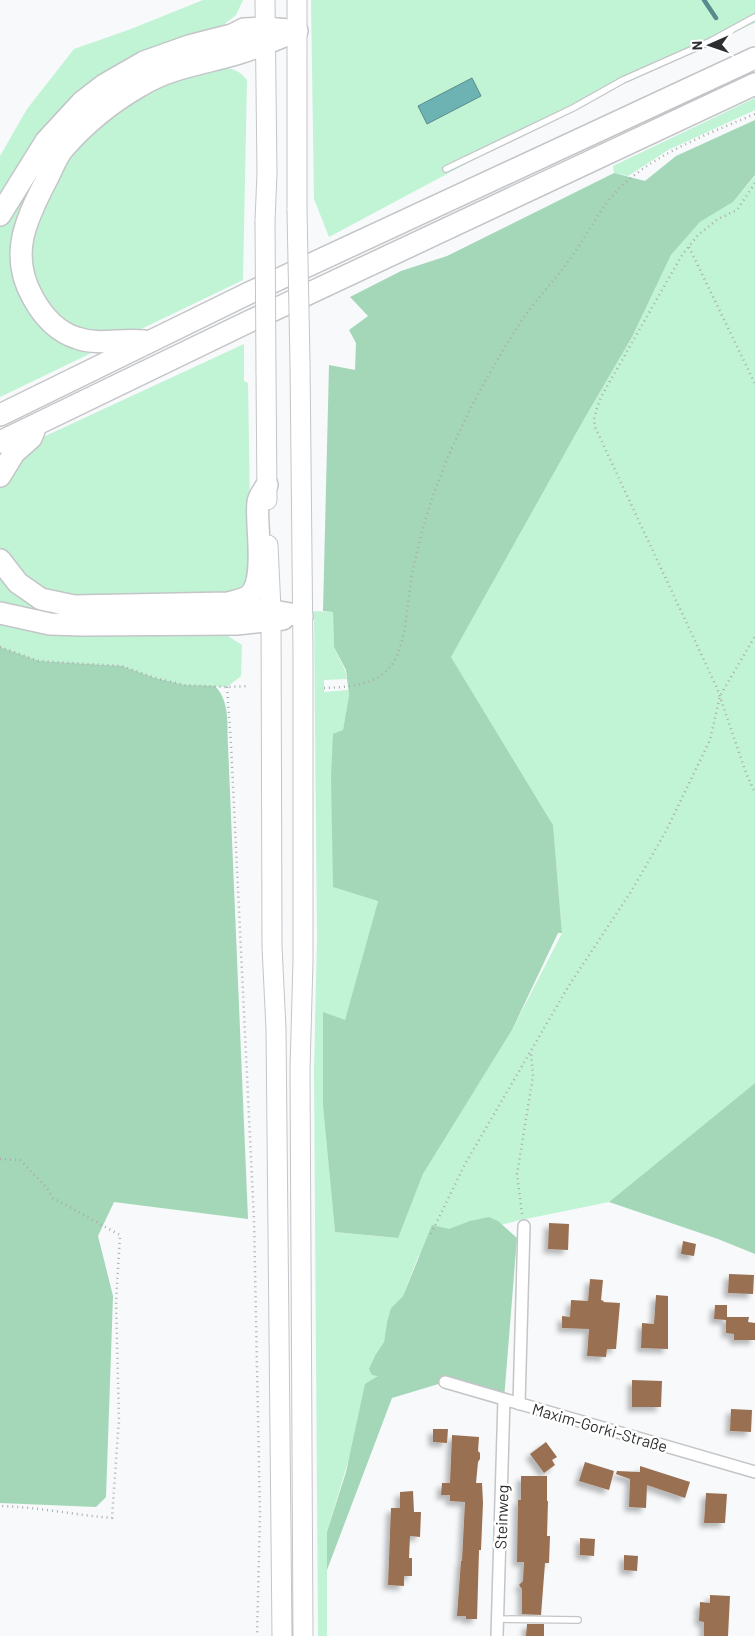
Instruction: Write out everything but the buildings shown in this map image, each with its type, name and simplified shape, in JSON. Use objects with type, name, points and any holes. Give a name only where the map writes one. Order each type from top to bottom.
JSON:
[{"type":"highway","points":[[0,215],[46,141],[82,102],[104,85],[135,67],[164,54],[232,35],[244,29],[265,36]]},
{"type":"highway","points":[[149,342],[131,339],[98,343],[76,338],[49,322],[27,287],[22,271],[20,249],[25,225],[37,198],[62,150],[95,117],[133,90],[156,77],[203,62],[233,56],[265,36],[297,31]]},
{"type":"highway","points":[[0,415],[249,292],[448,202],[755,58]]},
{"type":"highway","points":[[0,442],[248,322],[755,84]]},
{"type":"highway","points":[[0,476],[14,452],[31,438],[35,426]]},
{"type":"highway","points":[[0,560],[18,583],[40,599],[74,606],[228,603],[248,597],[255,585],[258,573],[258,500],[267,485]]},
{"type":"highway","points":[[228,603],[271,616]]},
{"type":"highway","points":[[0,613],[50,624],[82,625],[237,624],[271,616],[302,616]]},
{"type":"main road","points":[[265,0],[267,485],[271,616],[272,946],[276,1028],[282,1636]]},
{"type":"main road","points":[[297,0],[297,210],[300,362],[304,961],[300,1069],[303,1636]]},
{"type":"street","points":[[519,1404],[524,1226]]},
{"type":"street","name":"Maxim-Gorki-Straße","points":[[445,1382],[755,1472]]},
{"type":"street","name":"Steinweg","points":[[497,1636],[504,1399]]},
{"type":"lane","points":[[446,169],[573,108],[623,80],[711,41],[755,17]]},
{"type":"lane","points":[[498,1619],[578,1620]]},
{"type":"path","points":[[324,688],[352,686],[367,682],[380,676],[391,666],[401,644],[413,569],[431,502],[457,436],[483,383],[523,319],[568,262],[608,200],[631,177],[661,158],[755,114]]},
{"type":"path","points":[[755,183],[737,210],[725,215],[704,230],[682,255],[602,397],[594,419],[595,427],[720,696],[746,774],[755,793]]},
{"type":"path","points":[[689,246],[755,384]]},
{"type":"path","points":[[431,1234],[464,1164],[568,987],[632,890],[666,831],[710,740],[720,696],[755,636]]},
{"type":"path","points":[[0,647],[39,661],[122,666],[154,678],[185,686],[227,688],[248,686]]},
{"type":"path","points":[[227,688],[254,1220],[260,1514],[256,1636]]},
{"type":"path","points":[[524,1226],[517,1174],[533,1076],[531,1050]]},
{"type":"path","points":[[0,1159],[20,1160],[47,1188],[53,1198],[120,1235],[116,1302],[119,1419],[112,1518],[74,1515],[24,1506],[0,1506]]},
{"type":"green space","points":[[203,0],[243,0],[236,15],[222,26],[222,68],[236,71],[247,80],[243,280],[0,397],[0,156],[27,109],[74,49],[131,29]]},
{"type":"green space","points":[[311,0],[755,0],[755,23],[623,80],[329,237],[314,199]]},
{"type":"green space","points":[[755,98],[755,110],[668,150],[628,176],[614,173],[613,166]]},
{"type":"green space","points":[[755,120],[755,175],[733,202],[700,222],[671,255],[632,337],[451,657],[553,825],[562,933],[558,933],[512,1030],[423,1174],[398,1238],[335,1232],[323,1106],[323,1012],[345,1020],[378,901],[333,887],[331,777],[333,734],[343,730],[349,695],[346,670],[334,647],[333,612],[323,611],[329,365],[355,370],[356,343],[349,330],[368,316],[350,297],[401,271],[447,256],[614,173],[645,181],[676,156]]},
{"type":"green space","points":[[755,176],[755,1083],[609,1202],[516,1221],[427,1245],[418,1257],[403,1296],[391,1308],[384,1342],[376,1354],[378,1376],[372,1381],[327,1532],[327,1636],[318,1636],[314,1071],[317,938],[314,611],[333,612],[334,647],[345,670],[347,679],[324,680],[324,692],[348,690],[349,695],[343,730],[378,901],[345,1021],[323,1013],[323,1106],[335,1232],[397,1238],[423,1174],[512,1030],[562,933],[553,825],[451,657],[632,337],[671,255],[700,222],[733,202]]},
{"type":"green space","points":[[244,344],[244,381],[248,383],[251,571],[248,579],[239,589],[225,634],[242,645],[241,676],[227,687],[185,685],[155,678],[122,666],[39,661],[0,647],[0,457]]},
{"type":"green space","points":[[0,647],[39,661],[122,666],[155,678],[185,685],[215,686],[223,699],[227,714],[248,1219],[114,1202],[98,1236],[113,1296],[106,1497],[96,1507],[0,1503]]},
{"type":"green space","points":[[755,1083],[755,1254],[718,1239],[609,1202]]},
{"type":"green space","points":[[489,1217],[498,1221],[517,1238],[504,1399],[445,1382],[392,1398],[327,1570],[327,1532],[346,1472],[365,1384],[378,1376],[372,1375],[369,1369],[384,1342],[391,1308],[403,1296],[432,1225],[449,1229],[470,1221]]},
{"type":"water","points":[[472,78],[481,96],[427,124],[418,106]]},
{"type":"waterway","points":[[704,0],[716,18]]}]
